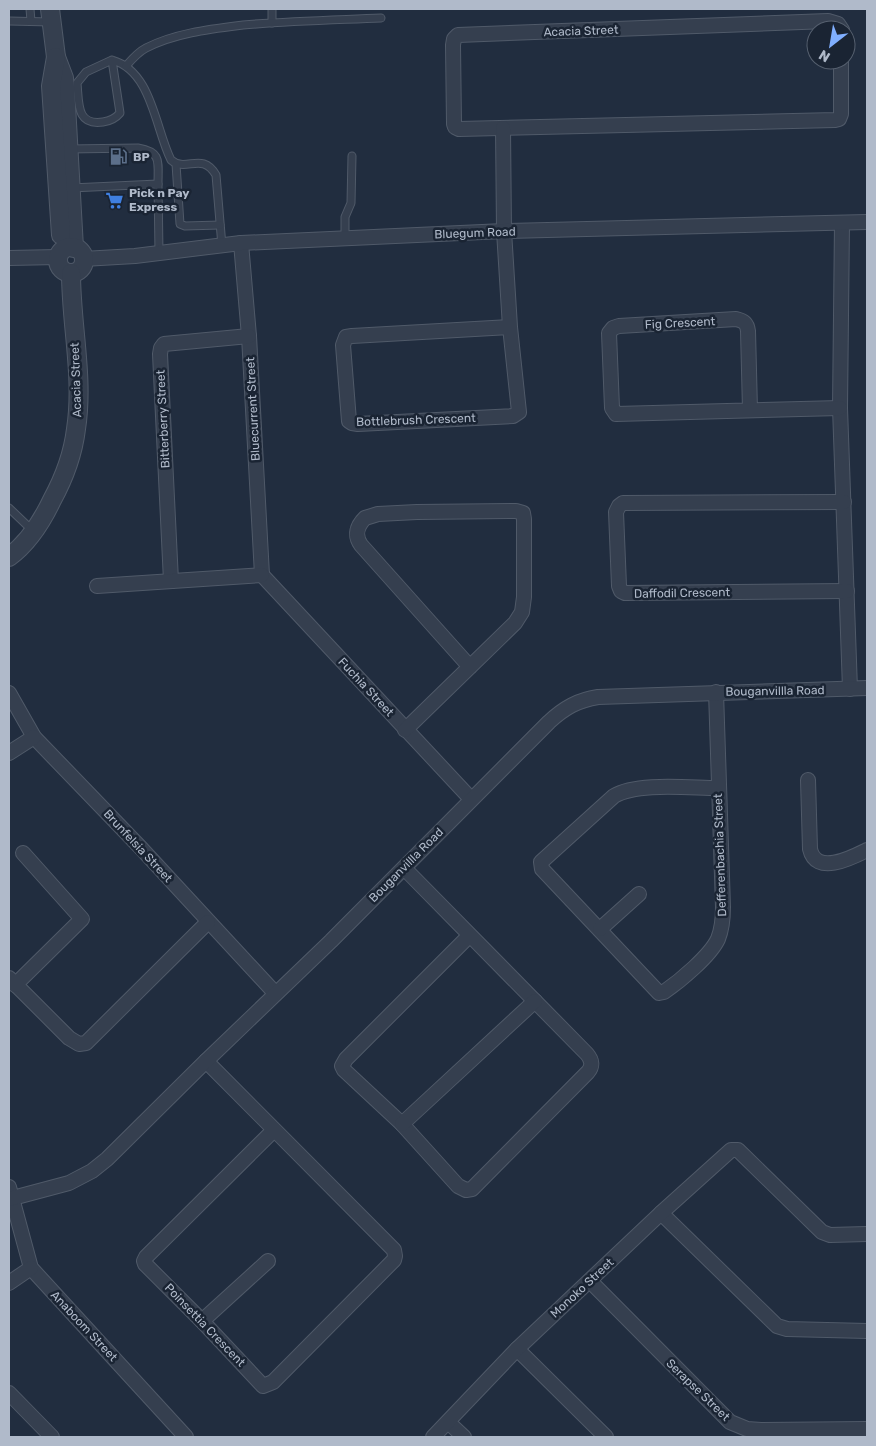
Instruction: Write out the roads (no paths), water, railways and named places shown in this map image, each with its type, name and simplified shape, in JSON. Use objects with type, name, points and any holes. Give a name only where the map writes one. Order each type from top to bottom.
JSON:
[{"type":"street","points":[[51,15],[56,57],[64,78],[65,87],[70,188],[69,254]]},
{"type":"street","name":"Acacia Street","points":[[806,22],[457,36],[454,39],[453,45],[455,127],[459,129],[835,120],[840,118],[841,114],[841,70]]},
{"type":"street","points":[[56,57],[51,86],[69,254]]},
{"type":"street","points":[[503,128],[504,231],[510,328]]},
{"type":"street","points":[[842,222],[840,408],[850,689]]},
{"type":"street","name":"Bluegum Road","points":[[9,258],[69,254],[159,253],[241,244],[504,231],[867,222]]},
{"type":"street","name":"Bluecurrent Street","points":[[241,244],[249,336],[262,575]]},
{"type":"street","name":"Acacia Street","points":[[9,557],[34,531],[50,506],[63,477],[73,448],[77,428],[78,375],[70,273],[79,270],[83,263],[69,254]]},
{"type":"street","name":"Fig Crescent","points":[[736,320],[745,322],[747,327],[750,410],[619,415],[614,413],[612,408],[609,333],[613,328],[736,320]]},
{"type":"street","name":"Bottlebrush Crescent","points":[[510,328],[519,410],[517,414],[513,416],[350,423],[343,345],[346,338],[352,336],[510,328]]},
{"type":"street","name":"Bitterberry Street","points":[[171,581],[161,348],[164,344],[249,336]]},
{"type":"street","points":[[750,410],[840,408]]},
{"type":"street","name":"Daffodil Crescent","points":[[844,502],[623,503],[616,512],[619,586],[625,593],[847,591]]},
{"type":"street","points":[[405,730],[470,667],[515,623],[522,612],[524,597],[524,519],[522,513],[516,511],[378,514],[365,518],[356,535],[361,545],[470,667]]},
{"type":"street","points":[[97,586],[262,575]]},
{"type":"street","name":"Fuchia Street","points":[[262,575],[471,799]]},
{"type":"street","name":"Bouganvillla Road","points":[[10,1195],[69,1183],[92,1171],[107,1159],[404,868],[549,722],[573,704],[598,697],[867,688]]},
{"type":"street","name":"Defferenbachia Street","points":[[600,929],[657,992],[663,993],[688,972],[718,939],[721,930],[723,908],[716,692]]},
{"type":"street","name":"Brunfelsia Street","points":[[9,693],[34,737],[140,847],[275,993]]},
{"type":"street","points":[[9,753],[34,737]]},
{"type":"street","points":[[808,780],[810,849],[814,859],[818,862],[837,862],[867,850]]},
{"type":"street","points":[[639,894],[600,929],[543,870],[540,864],[544,858],[614,796],[623,791],[650,788],[718,788]]},
{"type":"street","points":[[22,853],[82,919],[12,982],[42,1013],[76,1043],[82,1045],[90,1041],[208,922]]},
{"type":"street","points":[[404,868],[591,1060],[592,1066],[588,1072],[472,1189],[466,1190],[458,1186],[402,1124],[342,1066],[346,1059],[470,936]]},
{"type":"street","points":[[402,1124],[534,1001]]},
{"type":"street","points":[[206,1061],[274,1130]]},
{"type":"street","name":"Poinsettia Crescent","points":[[274,1130],[394,1250],[395,1254],[394,1260],[273,1382],[263,1386],[145,1264],[145,1259],[274,1130]]},
{"type":"street","name":"Monoko Street","points":[[433,1437],[517,1349],[661,1213],[731,1150],[739,1152],[822,1232],[830,1234],[867,1234]]},
{"type":"street","name":"Anaboom Street","points":[[10,1195],[31,1268],[186,1437]]},
{"type":"street","points":[[661,1213],[776,1326],[787,1329],[867,1331]]},
{"type":"street","points":[[202,1321],[268,1261]]},
{"type":"street","points":[[9,1283],[31,1268]]},
{"type":"street","name":"Serapse Street","points":[[590,1281],[730,1422],[747,1429],[761,1430],[867,1429]]},
{"type":"street","points":[[517,1349],[606,1437]]},
{"type":"street","points":[[9,1393],[52,1437]]},
{"type":"street","points":[[448,1422],[464,1437]]},
{"type":"lane","points":[[30,9],[31,21]]},
{"type":"lane","points":[[272,9],[272,23]]},
{"type":"lane","points":[[9,21],[31,21],[51,15]]},
{"type":"lane","points":[[126,66],[146,48],[217,28],[272,23],[381,18]]},
{"type":"lane","points":[[112,60],[120,113],[116,118],[94,123],[82,116],[79,109],[77,83],[86,72],[112,60],[126,66],[137,77],[146,94],[171,160],[176,164],[207,164],[216,175],[222,246]]},
{"type":"lane","points":[[68,149],[130,147],[149,150],[155,153],[158,158],[159,253]]},
{"type":"lane","points":[[345,238],[344,223],[351,203],[352,156]]},
{"type":"lane","points":[[176,164],[180,224],[185,226],[220,225]]},
{"type":"lane","points":[[70,188],[158,184]]},
{"type":"lane","points":[[9,508],[34,531]]},
{"type":"place","name":"BP","points":[[119,157]]},
{"type":"place","name":"Pick n Pay Express","points":[[115,200]]}]
